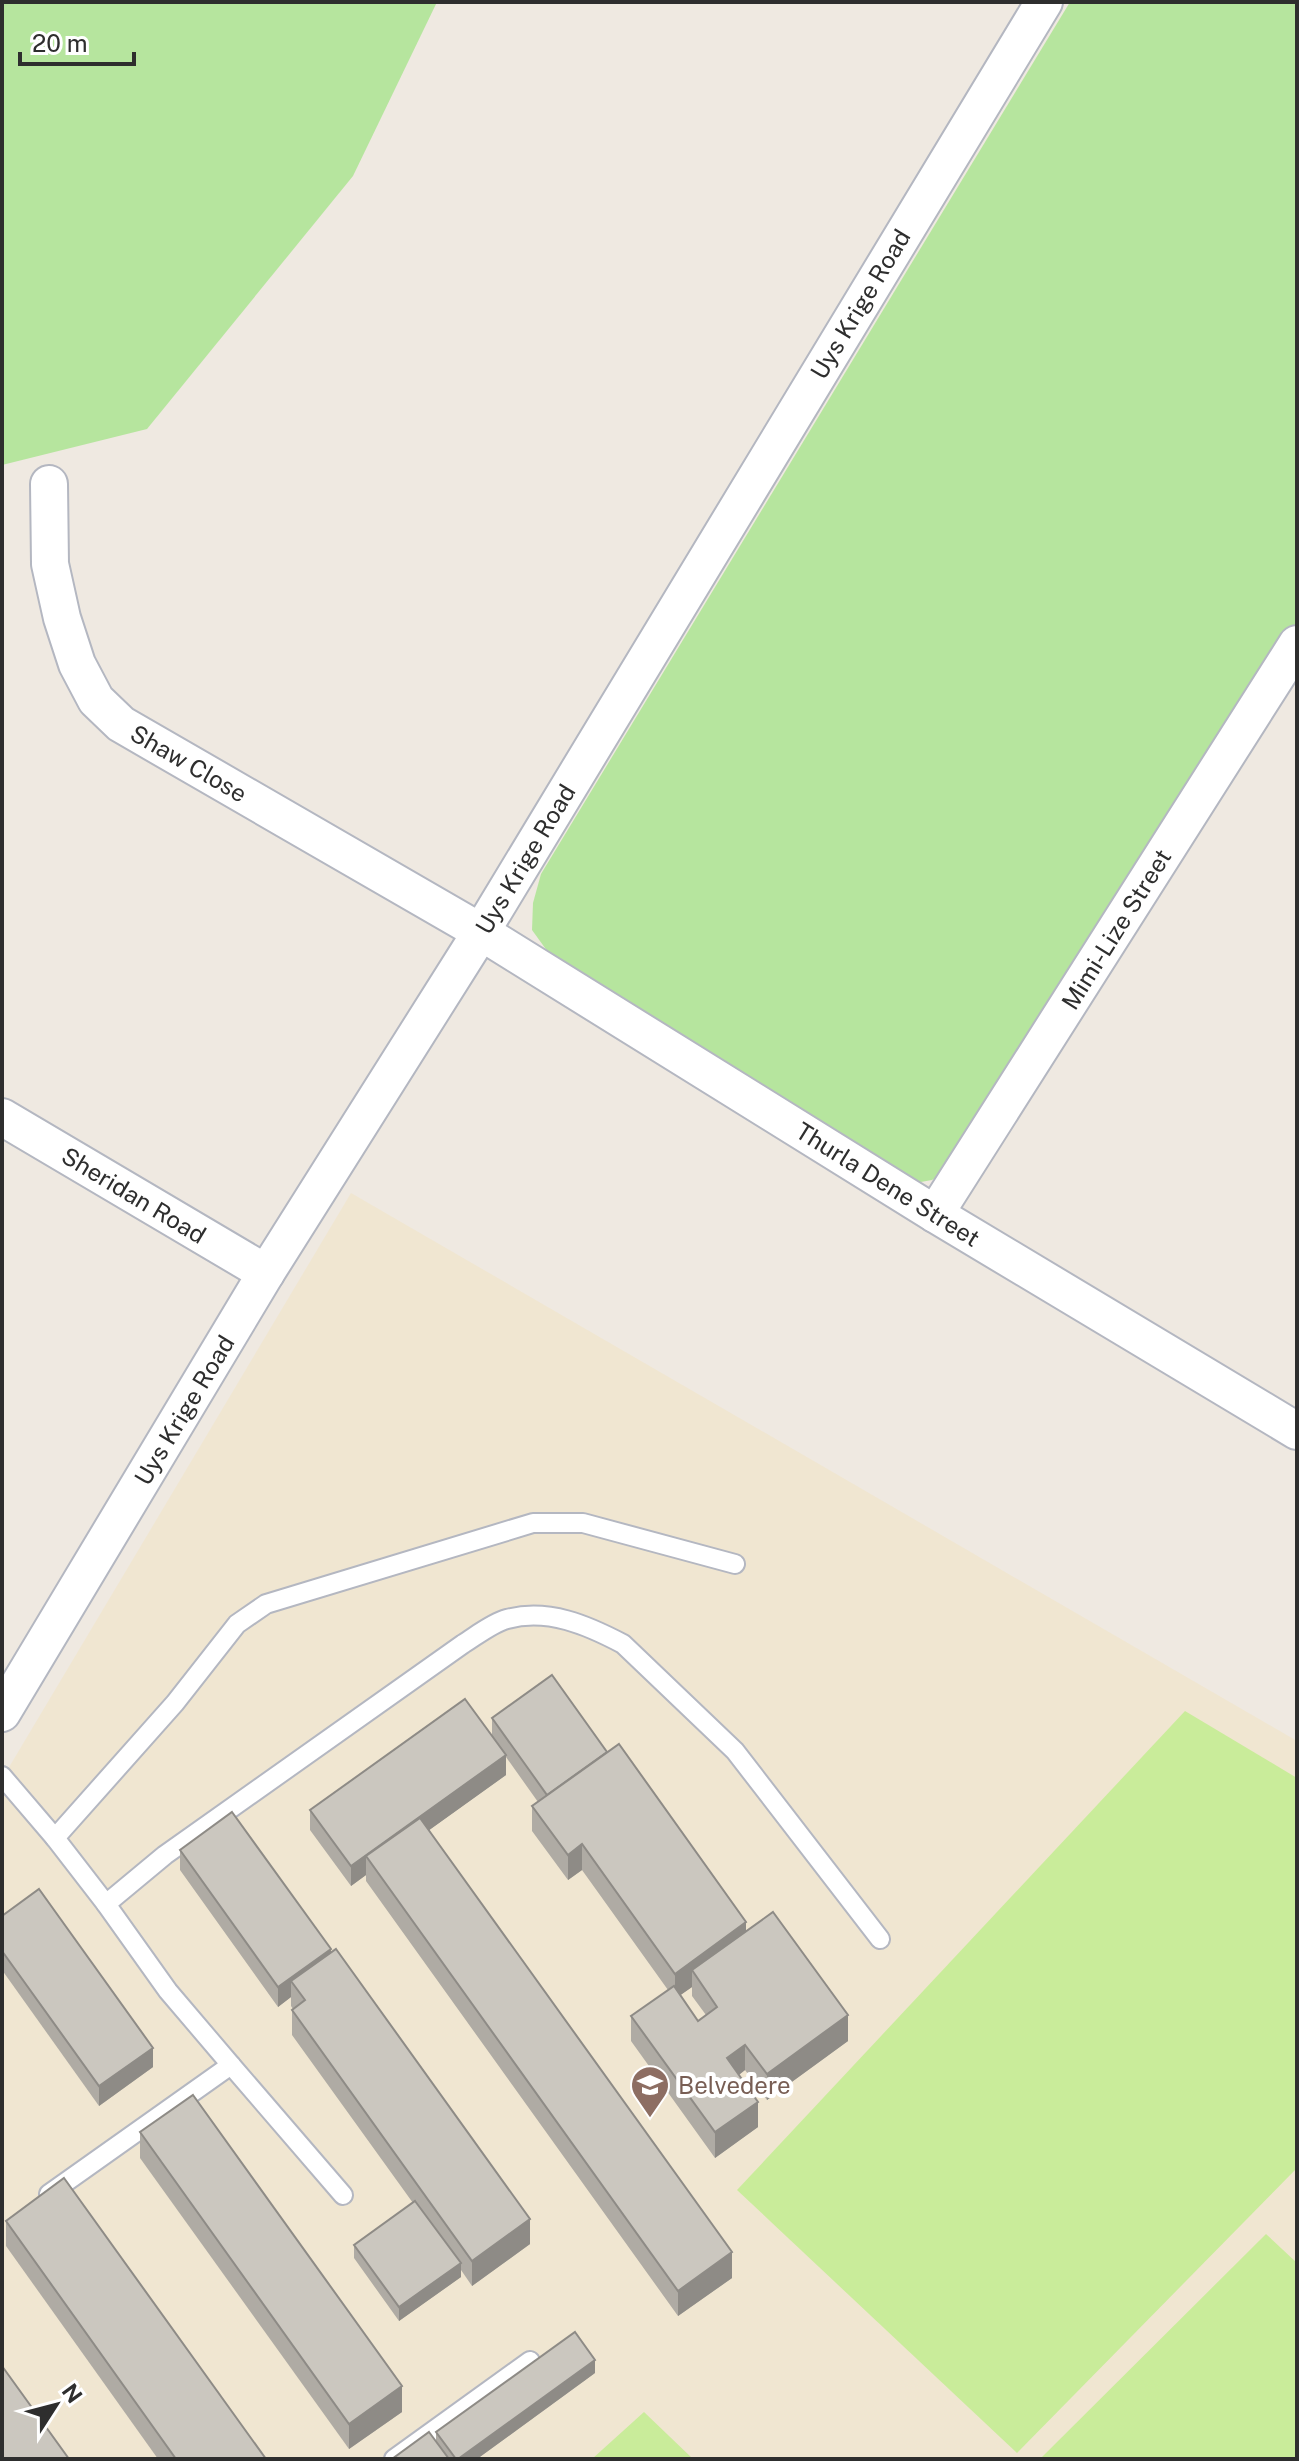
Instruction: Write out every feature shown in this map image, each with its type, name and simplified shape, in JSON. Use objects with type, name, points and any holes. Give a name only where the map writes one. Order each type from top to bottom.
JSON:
[{"type":"street","name":"Uys Krige Road","points":[[2,1713],[266,1273],[481,932],[1044,2]]},
{"type":"street","name":"Shaw Close","points":[[49,484],[50,564],[62,618],[77,664],[96,700],[121,724],[481,932]]},
{"type":"street","name":"Mimi-Lize Street","points":[[935,1214],[1297,644]]},
{"type":"street","name":"Thurla Dene Street","points":[[481,932],[935,1214],[1297,1431]]},
{"type":"street","name":"Sheridan Road","points":[[2,1117],[266,1273]]},
{"type":"lane","points":[[55,1838],[175,1703],[237,1624],[266,1604],[533,1523],[583,1523],[735,1564]]},
{"type":"lane","points":[[106,1904],[165,1855],[463,1644],[504,1620],[552,1616],[600,1632],[623,1644],[735,1751],[880,1939]]},
{"type":"lane","points":[[2,1776],[106,1904],[168,1991],[343,2195]]},
{"type":"lane","points":[[31,2206],[231,2065]]},
{"type":"lane","points":[[394,2459],[530,2361]]},
{"type":"shaded area","name":"Belvedere","points":[[351,1193],[1297,1741],[1297,2459],[2,2459],[2,1779]]},
{"type":"green space","points":[[2,2],[437,2],[353,176],[147,429],[2,465]]},
{"type":"green space","points":[[1070,2],[1297,2],[1297,636],[955,1165],[932,1180],[915,1183],[553,959],[532,930],[533,903],[541,874]]},
{"type":"green space","points":[[1185,1711],[1297,1778],[1297,2168],[1017,2453],[737,2190]]},
{"type":"green space","points":[[1266,2234],[1297,2263],[1297,2459],[1040,2459]]},
{"type":"green space","points":[[644,2412],[693,2459],[592,2459]]},
{"type":"building","points":[[552,1675],[607,1752],[547,1795],[492,1718]]},
{"type":"building","points":[[465,1699],[506,1755],[351,1866],[310,1810]]},
{"type":"building","points":[[619,1744],[746,1922],[675,1974],[582,1844],[568,1855],[532,1806]]},
{"type":"building","points":[[232,1812],[331,1949],[278,1987],[180,1850]]},
{"type":"building","points":[[420,1818],[732,2252],[678,2291],[366,1856]]},
{"type":"building","points":[[39,1889],[153,2048],[99,2086],[2,1951],[2,1916]]},
{"type":"building","points":[[773,1912],[848,2015],[767,2074],[745,2045],[727,2058],[758,2102],[715,2132],[631,2016],[674,1986],[698,2021],[717,2007],[692,1970]]},
{"type":"building","points":[[336,1949],[530,2219],[472,2261],[292,2010],[305,2000],[291,1981]]},
{"type":"building","points":[[193,2095],[402,2386],[349,2424],[140,2132]]},
{"type":"building","points":[[64,2178],[266,2459],[176,2459],[6,2221]]},
{"type":"building","points":[[415,2201],[461,2263],[399,2307],[354,2245]]},
{"type":"building","points":[[575,2332],[595,2360],[456,2459],[436,2432]]},
{"type":"building","points":[[2,2366],[69,2459],[2,2459]]},
{"type":"building","points":[[429,2432],[449,2459],[392,2459]]},
{"type":"place","name":"Belvedere","points":[[650,2119]]}]
